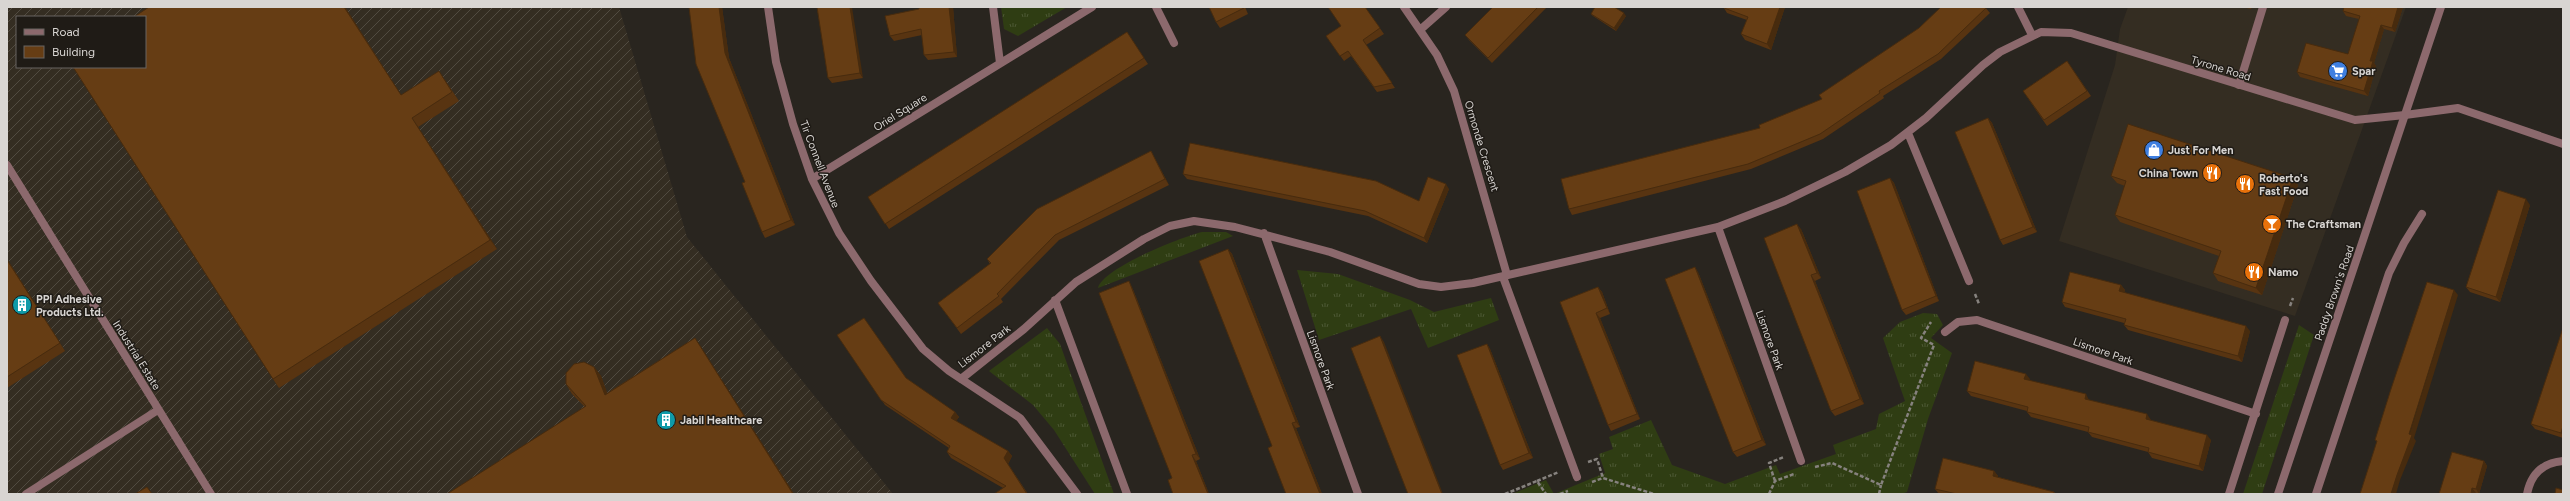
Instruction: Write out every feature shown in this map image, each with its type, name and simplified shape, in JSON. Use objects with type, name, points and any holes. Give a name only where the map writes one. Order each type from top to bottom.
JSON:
[{"type":"street","name":"Tir Connell Avenue","points":[[768,7],[781,83],[812,179],[839,233],[912,337],[935,361],[960,379]]},
{"type":"street","points":[[993,7],[1000,63]]},
{"type":"street","name":"Oriel Square","points":[[812,179],[1092,7]]},
{"type":"street","points":[[1156,7],[1174,43]]},
{"type":"street","name":"Ormonde Crescent","points":[[1404,7],[1440,60],[1454,91],[1505,276]]},
{"type":"street","points":[[1420,30],[1446,7]]},
{"type":"street","points":[[2018,7],[2032,35]]},
{"type":"street","points":[[2239,84],[2263,7]]},
{"type":"street","name":"Paddy Brown's Road","points":[[2278,494],[2441,7]]},
{"type":"street","name":"Tyrone Road","points":[[2032,35],[2048,31],[2071,33],[2355,120],[2458,108],[2563,144]]},
{"type":"street","name":"Lismore Park","points":[[1077,494],[1020,418],[960,379],[1024,329],[1055,300],[1088,274],[1144,239],[1170,226],[1206,222],[1264,233],[1330,252],[1430,286],[1452,287],[1505,276],[1718,226],[1825,182],[1867,159],[1908,133],[1983,65],[2032,35]]},
{"type":"street","points":[[1908,133],[1969,281]]},
{"type":"street","name":"Industrial Estate","points":[[7,165],[211,494]]},
{"type":"street","points":[[2316,494],[2389,273],[2404,243],[2422,214]]},
{"type":"street","name":"Lismore Park","points":[[1718,226],[1801,462]]},
{"type":"street","name":"Lismore Park","points":[[1264,233],[1358,494]]},
{"type":"street","points":[[1505,276],[1577,477]]},
{"type":"street","points":[[1055,300],[1126,494]]},
{"type":"street","name":"Lismore Park","points":[[1945,332],[1958,322],[1977,320],[2256,414]]},
{"type":"street","points":[[2229,494],[2285,320]]},
{"type":"street","points":[[26,494],[158,410]]},
{"type":"street","points":[[2527,494],[2534,474],[2552,462],[2563,461]]},
{"type":"path","points":[[1969,281],[1981,308],[1975,308]]},
{"type":"path","points":[[1879,494],[1881,485],[1934,345],[1921,338],[1935,318]]},
{"type":"path","points":[[1769,494],[1775,481],[1769,463],[1798,452]]},
{"type":"path","points":[[1808,469],[1832,464],[1881,485]]},
{"type":"path","points":[[1505,494],[1573,467]]},
{"type":"path","points":[[1775,481],[1801,471]]},
{"type":"path","points":[[1589,483],[1603,478],[1654,494]]},
{"type":"path","points":[[1537,481],[1546,494]]},
{"type":"path","points":[[1560,494],[1574,489]]},
{"type":"shaded area","points":[[7,7],[619,7],[687,237],[893,494],[7,494]]},
{"type":"shaded area","points":[[2128,7],[2406,7],[2295,316],[2059,241],[2115,65],[2120,29]]},
{"type":"green space","points":[[1001,7],[1067,7],[1018,36],[1004,29]]},
{"type":"green space","points":[[1202,232],[1226,232],[1233,236],[1098,288],[1103,280],[1113,272],[1144,254]]},
{"type":"green space","points":[[1297,270],[1338,274],[1410,300],[1434,312],[1491,298],[1499,320],[1428,348],[1411,309],[1319,340]]},
{"type":"green space","points":[[1923,313],[1937,314],[1943,325],[1931,338],[1952,353],[1928,419],[1907,492],[1901,494],[1554,494],[1605,473],[1599,454],[1613,449],[1609,437],[1651,420],[1672,465],[1725,484],[1776,465],[1780,474],[1836,454],[1833,445],[1876,429],[1879,414],[1905,401],[1883,338],[1900,322]]},
{"type":"green space","points":[[2299,325],[2314,335],[2262,494],[2243,494]]},
{"type":"green space","points":[[1047,328],[1060,344],[1114,494],[1095,494],[1054,430],[1033,405],[989,371]]},
{"type":"green space","points":[[1546,480],[1554,494],[1512,494]]},
{"type":"building","points":[[149,7],[344,7],[401,95],[439,71],[452,92],[412,118],[490,240],[273,379],[74,68],[146,68],[146,16],[136,16]]},
{"type":"building","points":[[689,7],[719,7],[725,53],[791,220],[762,232],[742,183],[745,182],[696,64]]},
{"type":"building","points":[[817,7],[850,7],[860,73],[828,78]]},
{"type":"building","points":[[919,7],[949,7],[954,52],[924,55],[921,29],[890,36],[885,16],[919,9]]},
{"type":"building","points":[[1209,7],[1244,7],[1244,8],[1216,22]]},
{"type":"building","points":[[1328,7],[1365,7],[1380,28],[1363,40],[1392,83],[1374,87],[1348,51],[1340,56],[1326,36],[1341,26]]},
{"type":"building","points":[[1493,7],[1538,7],[1488,58],[1465,35]]},
{"type":"building","points":[[1595,7],[1614,7],[1624,13],[1614,28],[1591,14]]},
{"type":"building","points":[[1724,7],[1780,7],[1767,44],[1741,34],[1748,17]]},
{"type":"building","points":[[1941,7],[1986,8],[1938,54],[1879,91],[1880,93],[1820,134],[1748,164],[1569,209],[1561,179],[1760,128],[1759,125],[1822,99],[1819,95],[1919,28]]},
{"type":"building","points":[[2344,7],[2398,7],[2392,28],[2381,25],[2370,61],[2373,61],[2364,91],[2297,72],[2306,43],[2348,54],[2360,16],[2343,11]]},
{"type":"building","points":[[1127,32],[1144,58],[885,224],[868,197]]},
{"type":"building","points":[[2067,61],[2087,91],[2044,120],[2023,91]]},
{"type":"building","points":[[1988,118],[2033,227],[2000,240],[1955,132]]},
{"type":"building","points":[[2128,124],[2293,178],[2256,288],[2213,273],[2221,251],[2115,215],[2126,181],[2111,176]]},
{"type":"building","points":[[1190,143],[1376,181],[1419,201],[1428,177],[1446,184],[1424,238],[1365,211],[1183,174]]},
{"type":"building","points":[[1151,151],[1165,179],[1055,235],[997,294],[999,296],[957,328],[938,303],[991,263],[987,259],[1037,209]]},
{"type":"building","points":[[1890,178],[1936,296],[1902,310],[1857,191]]},
{"type":"building","points":[[2498,190],[2526,199],[2496,297],[2466,287]]},
{"type":"building","points":[[1797,224],[1817,273],[1811,275],[1860,399],[1831,411],[1764,238]]},
{"type":"building","points":[[1228,249],[1296,422],[1292,423],[1320,494],[1286,494],[1268,448],[1272,446],[1199,261]]},
{"type":"building","name":"PPI Adhesive Products Ltd.","points":[[7,260],[60,343],[7,377]]},
{"type":"building","points":[[1695,267],[1762,440],[1733,452],[1665,279]]},
{"type":"building","points":[[2070,272],[2121,285],[2119,291],[2246,326],[2238,356],[2124,325],[2126,319],[2062,302]]},
{"type":"building","points":[[1129,281],[1196,454],[1192,455],[1208,494],[1173,494],[1168,480],[1172,478],[1099,293]]},
{"type":"building","points":[[2427,282],[2454,290],[2409,434],[2412,435],[2391,494],[2360,494],[2377,441],[2375,440],[2391,389]]},
{"type":"building","points":[[1598,287],[1607,308],[1596,313],[1637,414],[1608,425],[1560,302]]},
{"type":"building","points":[[864,318],[906,378],[955,412],[951,418],[1008,451],[1004,458],[1027,494],[994,494],[1006,486],[947,452],[950,446],[881,400],[837,335]]},
{"type":"building","points":[[2563,328],[2563,426],[2561,433],[2531,424]]},
{"type":"building","points":[[1380,336],[1442,494],[1408,494],[1351,348]]},
{"type":"building","name":"Jabil Healthcare","points":[[695,338],[793,494],[447,494],[586,406],[566,384],[566,373],[574,364],[584,362],[594,367],[605,395]]},
{"type":"building","points":[[1487,344],[1529,453],[1500,465],[1457,355]]},
{"type":"building","points":[[1975,361],[2026,374],[2024,379],[2086,394],[2085,399],[2147,414],[2146,419],[2207,435],[2199,466],[2148,452],[2149,448],[2088,432],[2089,427],[2027,412],[2028,407],[1967,391]]},
{"type":"building","points":[[2452,452],[2484,461],[2476,489],[2472,488],[2471,494],[2439,494]]},
{"type":"building","points":[[1943,458],[1994,471],[1993,476],[2054,492],[2054,494],[1957,494],[1935,489]]},
{"type":"building","points":[[147,487],[152,494],[135,494]]},
{"type":"building","points":[[2556,488],[2563,490],[2563,494],[2555,494]]},
{"type":"place","name":"Spar","points":[[2338,71]]},
{"type":"place","name":"Just For Men","points":[[2154,150]]},
{"type":"place","name":"China Town","points":[[2212,173]]},
{"type":"place","name":"Roberto's Fast Food","points":[[2245,184]]},
{"type":"place","name":"The Craftsman","points":[[2272,224]]},
{"type":"place","name":"Namo","points":[[2254,272]]},
{"type":"place","name":"PPI Adhesive Products Ltd.","points":[[22,305]]},
{"type":"place","name":"Jabil Healthcare","points":[[666,420]]}]
